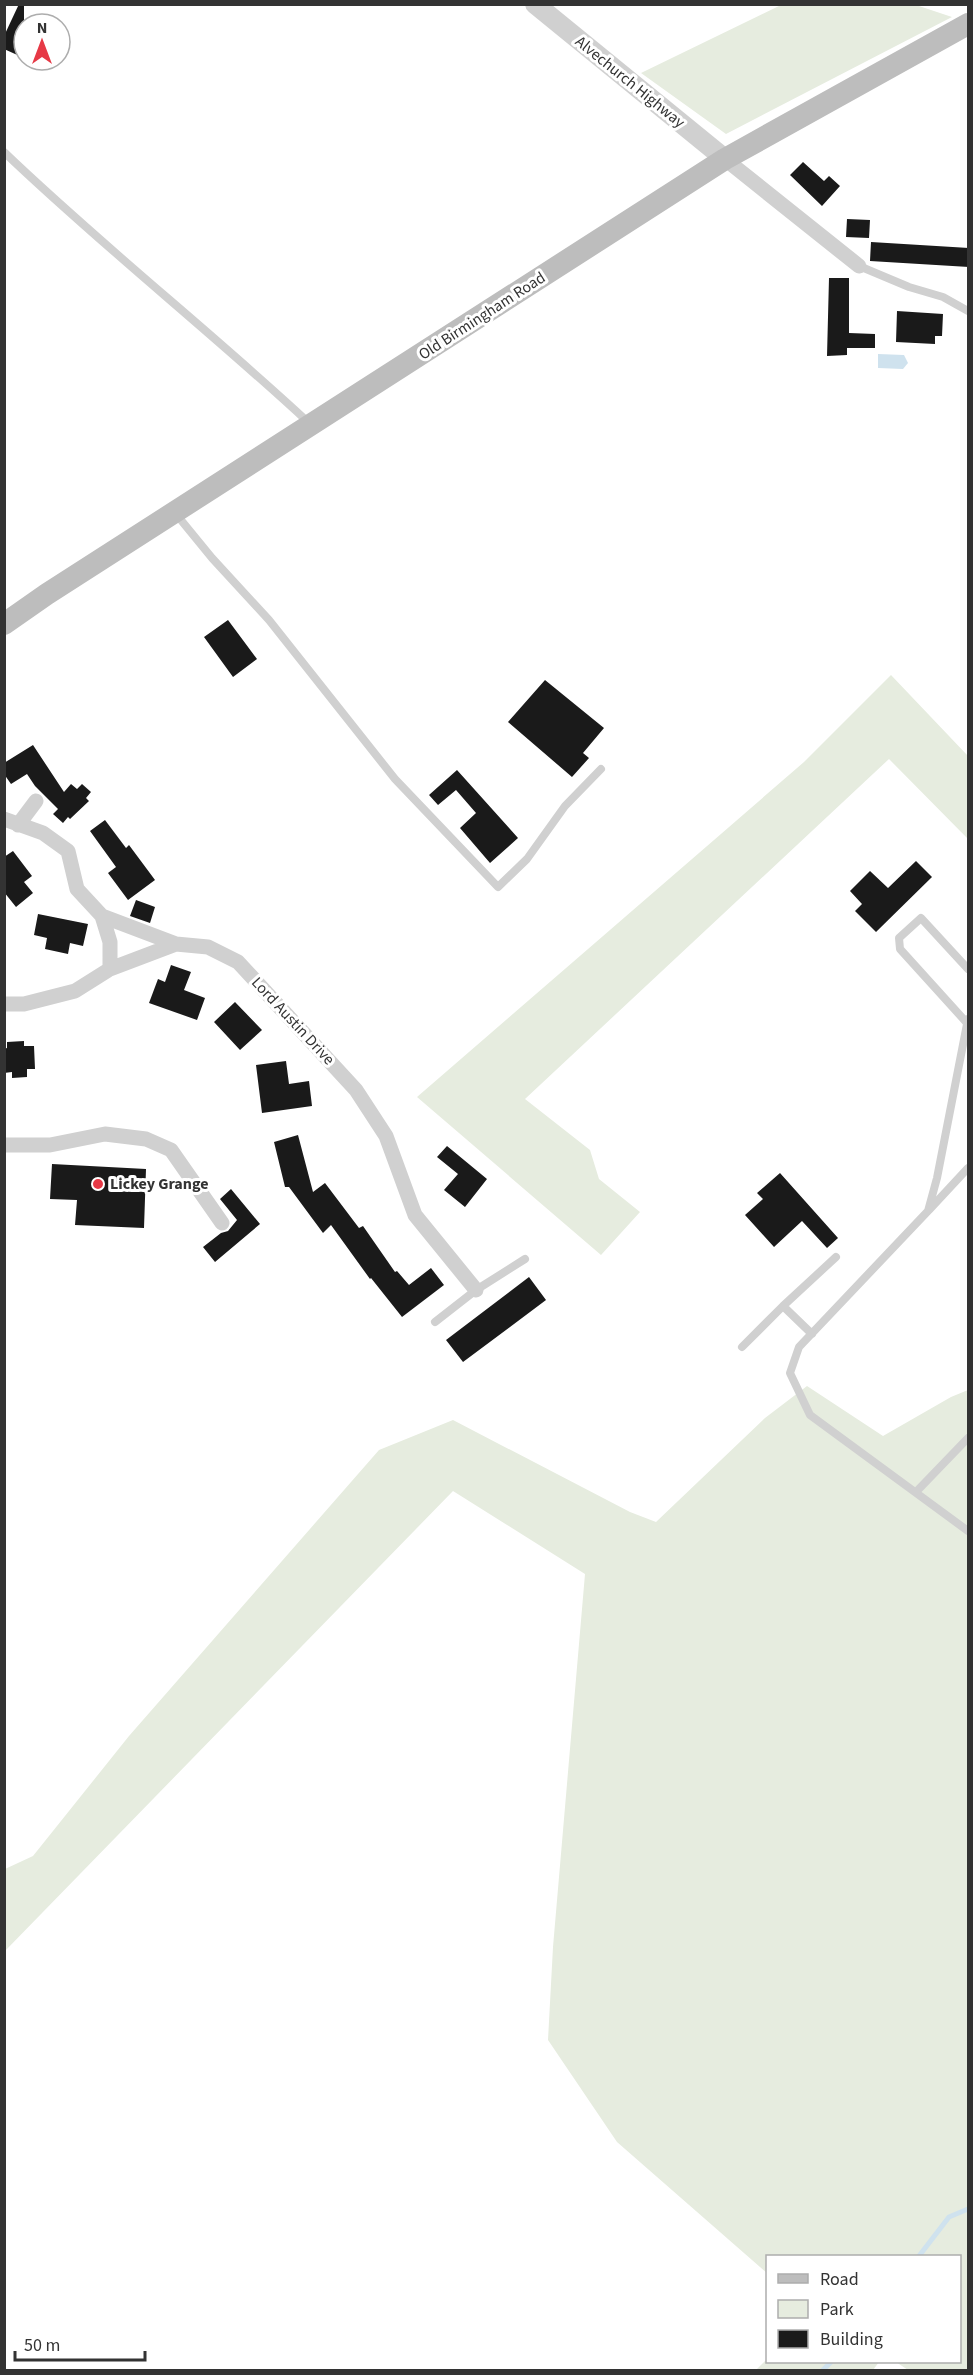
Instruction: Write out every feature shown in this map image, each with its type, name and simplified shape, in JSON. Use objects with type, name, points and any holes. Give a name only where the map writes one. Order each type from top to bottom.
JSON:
[{"type":"main road","name":"Old Birmingham Road","points":[[4,624],[725,159],[969,24]]},
{"type":"street","name":"Alvechurch Highway","points":[[535,4],[725,159]]},
{"type":"street","points":[[725,159],[859,266]]},
{"type":"street","points":[[11,822],[36,801]]},
{"type":"street","points":[[11,822],[43,833],[68,851],[77,889],[102,916],[110,942],[110,969]]},
{"type":"street","points":[[102,916],[176,944]]},
{"type":"street","name":"Lord Austin Drive","points":[[4,1004],[24,1004],[75,991],[110,969],[176,944],[208,947],[238,962],[356,1090],[386,1136],[416,1215],[477,1290]]},
{"type":"street","points":[[4,1145],[50,1145],[105,1134],[146,1139],[171,1150],[222,1223]]},
{"type":"lane","points":[[4,152],[247,365],[311,425]]},
{"type":"lane","points":[[859,266],[902,285],[943,297],[969,311]]},
{"type":"lane","points":[[175,513],[212,558],[269,620],[395,780],[498,887],[527,859],[565,806],[601,769]]},
{"type":"lane","points":[[928,1211],[937,1178],[968,1021],[900,949],[899,938],[921,918],[969,969]]},
{"type":"lane","points":[[969,1168],[799,1347],[790,1373],[810,1414],[969,1531]]},
{"type":"lane","points":[[742,1347],[836,1257]]},
{"type":"lane","points":[[435,1322],[477,1290],[525,1259]]},
{"type":"lane","points":[[783,1306],[812,1334]]},
{"type":"lane","points":[[915,1492],[969,1438]]},
{"type":"green space","points":[[781,5],[916,5],[952,17],[726,134],[641,73]]},
{"type":"green space","points":[[891,675],[968,756],[968,839],[889,759],[525,1099],[590,1150],[599,1179],[640,1212],[601,1255],[417,1097],[804,762]]},
{"type":"green space","points":[[807,1386],[883,1436],[951,1397],[968,1390],[968,2370],[908,2370],[898,2363],[961,2363],[961,2255],[766,2255],[766,2272],[617,2142],[548,2040],[553,1947],[585,1574],[453,1491],[5,1951],[5,1869],[33,1856],[129,1736],[379,1450],[453,1420],[630,1512],[656,1522],[765,1418]]},
{"type":"green space","points":[[766,2360],[766,2363],[878,2363],[873,2370],[756,2370]]},
{"type":"water","points":[[878,354],[904,355],[908,363],[903,369],[878,368]]},
{"type":"building","points":[[19,4],[24,4],[24,12],[15,12]]},
{"type":"building","points":[[12,19],[12,53],[4,49],[4,36]]},
{"type":"building","points":[[803,162],[824,181],[829,176],[840,186],[822,206],[790,175]]},
{"type":"building","points":[[847,219],[870,220],[869,238],[846,237]]},
{"type":"building","points":[[871,242],[969,248],[969,267],[870,261]]},
{"type":"building","points":[[829,278],[849,278],[849,333],[875,334],[875,348],[847,348],[847,355],[827,356]]},
{"type":"building","points":[[897,311],[943,314],[942,336],[935,336],[935,344],[896,342]]},
{"type":"building","points":[[228,620],[257,659],[233,677],[204,637]]},
{"type":"building","points":[[545,680],[604,728],[583,753],[589,758],[572,777],[508,722]]},
{"type":"building","points":[[33,745],[64,792],[71,784],[77,789],[82,784],[91,792],[86,798],[89,801],[63,823],[53,814],[58,809],[35,786],[27,774],[11,784],[4,774],[4,763]]},
{"type":"building","points":[[457,770],[518,838],[490,863],[460,828],[476,813],[456,790],[438,805],[429,795]]},
{"type":"building","points":[[105,820],[126,848],[129,845],[155,880],[128,900],[108,873],[116,867],[90,831]]},
{"type":"building","points":[[13,851],[32,876],[24,882],[33,893],[16,907],[4,892],[4,857]]},
{"type":"building","points":[[916,861],[932,877],[876,932],[855,911],[862,904],[850,891],[870,871],[888,888]]},
{"type":"building","points":[[136,900],[155,907],[150,923],[130,916]]},
{"type":"building","points":[[38,914],[88,924],[83,946],[70,943],[68,954],[45,949],[47,938],[34,935]]},
{"type":"building","points":[[171,965],[191,972],[184,990],[205,998],[197,1020],[149,1003],[158,979],[165,982]]},
{"type":"building","points":[[235,1002],[262,1030],[240,1050],[214,1022]]},
{"type":"building","points":[[24,1041],[24,1046],[34,1046],[35,1069],[27,1069],[27,1077],[12,1078],[12,1072],[4,1073],[4,1049],[7,1048],[7,1042]]},
{"type":"building","points":[[286,1061],[289,1084],[309,1081],[312,1106],[262,1113],[256,1065]]},
{"type":"building","points":[[298,1135],[313,1192],[325,1183],[359,1228],[363,1226],[395,1272],[397,1271],[409,1285],[431,1268],[444,1285],[402,1317],[370,1279],[331,1225],[323,1233],[289,1187],[285,1187],[274,1142]]},
{"type":"building","points":[[447,1146],[487,1179],[465,1207],[444,1190],[458,1174],[437,1157]]},
{"type":"building","name":"Lickey Grange","points":[[52,1164],[146,1169],[144,1228],[75,1225],[77,1200],[50,1199]]},
{"type":"building","points":[[780,1173],[838,1238],[827,1248],[802,1221],[774,1247],[745,1215],[763,1199],[757,1193]]},
{"type":"building","points":[[231,1189],[260,1224],[215,1262],[203,1247],[221,1233],[228,1231],[237,1220],[220,1199]]},
{"type":"building","points":[[529,1277],[546,1300],[463,1362],[446,1340]]},
{"type":"waterway","points":[[920,2255],[949,2217],[968,2209]]},
{"type":"waterway","points":[[823,2370],[830,2363]]},
{"type":"place","name":"Lickey Grange","points":[[98,1184]]}]
